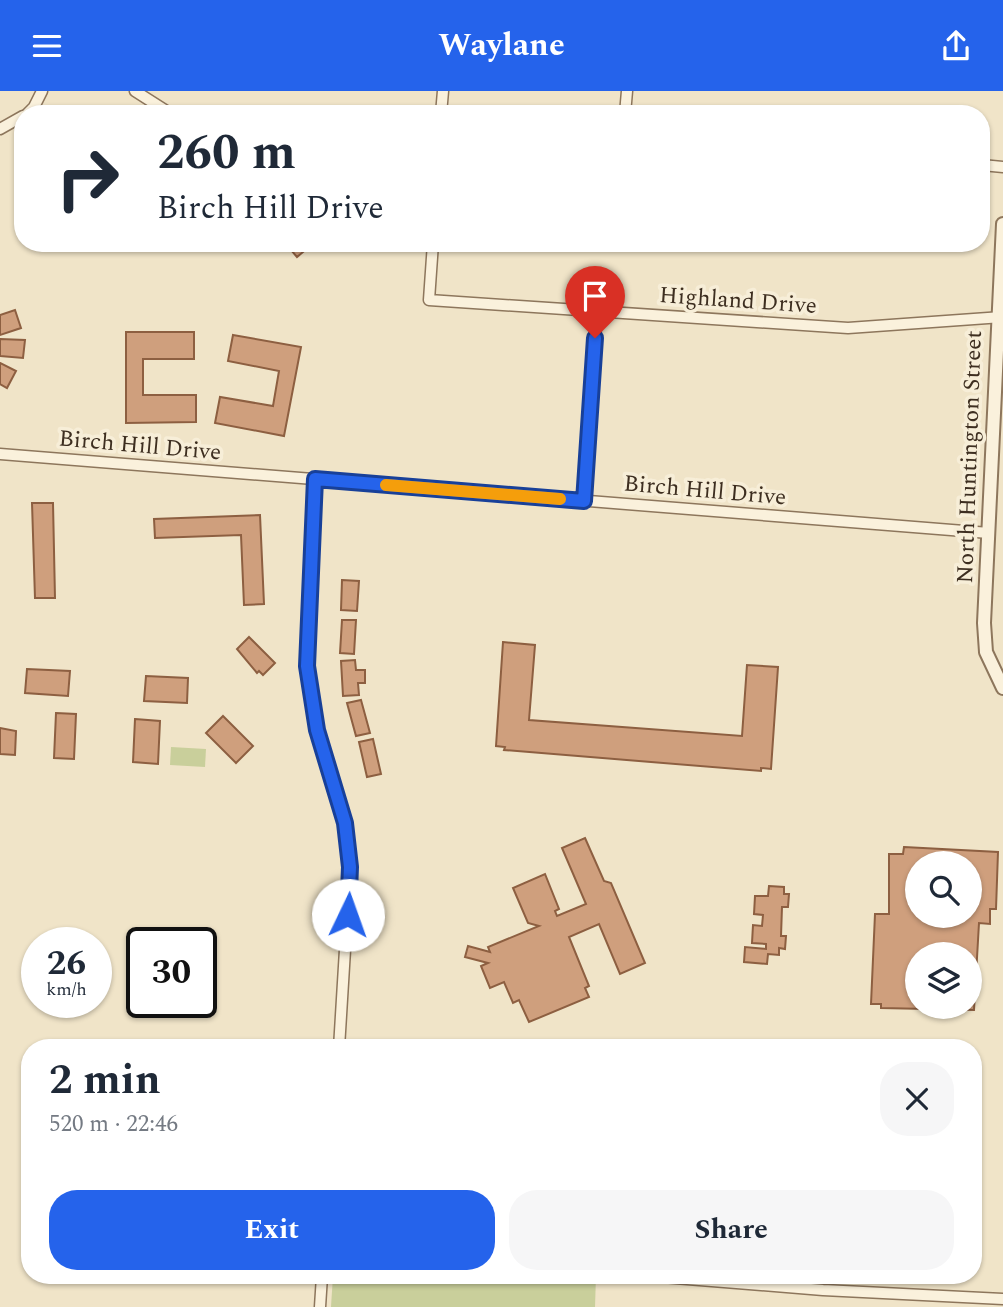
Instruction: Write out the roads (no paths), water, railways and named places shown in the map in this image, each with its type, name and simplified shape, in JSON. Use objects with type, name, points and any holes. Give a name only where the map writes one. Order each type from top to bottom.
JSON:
[{"type":"street","points":[[135,91],[157,105]]},
{"type":"street","name":"North Huntington Street","points":[[1003,224],[984,623],[986,652],[1003,688]]},
{"type":"street","name":"Highland Drive","points":[[432,252],[429,300],[862,328],[1000,317]]},
{"type":"street","points":[[584,501],[597,311]]},
{"type":"street","name":"Birch Hill Drive","points":[[0,454],[989,533]]},
{"type":"street","points":[[315,479],[307,666],[317,730],[344,817],[350,867],[340,1039]]},
{"type":"street","points":[[320,1307],[321,1284]]},
{"type":"street","points":[[749,1284],[1003,1299]]}]
